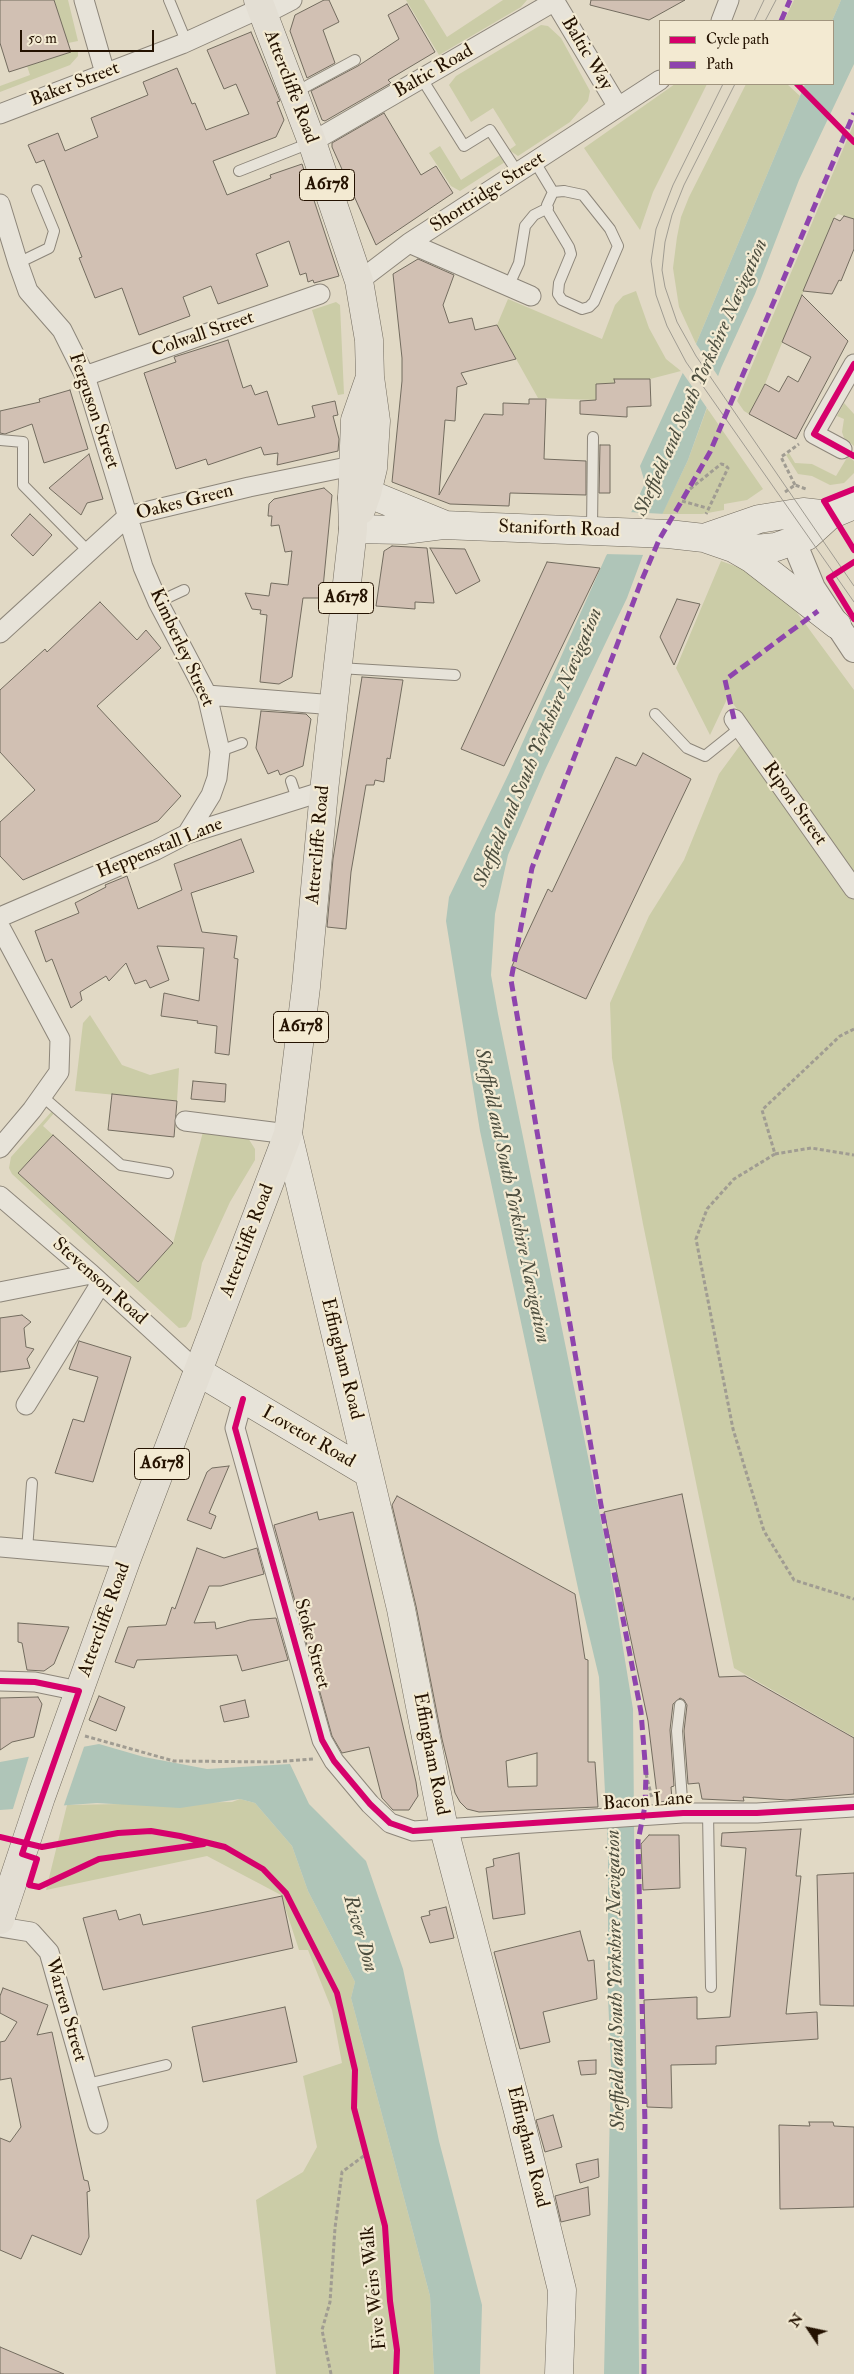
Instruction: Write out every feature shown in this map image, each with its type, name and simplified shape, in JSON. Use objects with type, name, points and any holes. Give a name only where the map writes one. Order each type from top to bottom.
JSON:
[{"type":"main road","name":"Attercliffe Road","points":[[0,1920],[127,1558],[288,1134],[306,987],[324,791],[353,529],[360,495],[373,468],[376,421],[370,376],[369,340],[359,281],[312,142],[260,8]]},
{"type":"main road","name":"Attercliffe Road","points":[[360,495],[352,466],[355,420],[370,376]]},
{"type":"main road","name":"Staniforth Road","points":[[360,495],[443,524]]},
{"type":"main road","name":"Staniforth Road","points":[[721,539],[759,519],[803,512],[842,510]]},
{"type":"main road","name":"Staniforth Road","points":[[353,529],[404,530],[443,524],[668,534],[721,539],[755,549],[794,542],[815,531],[842,510]]},
{"type":"main road","points":[[794,542],[794,530],[803,512]]},
{"type":"main road","points":[[721,539],[752,559],[837,625]]},
{"type":"main road","name":"Effingham Road","points":[[288,1134],[401,1609],[444,1828],[518,2111],[562,2290],[559,2374]]},
{"type":"main road","name":"Lovetot Road","points":[[197,1371],[368,1473]]},
{"type":"main road","points":[[324,1447],[337,1437],[354,1412]]},
{"type":"street","points":[[84,0],[105,73]]},
{"type":"street","name":"Baker Street","points":[[0,114],[186,42],[260,8],[292,0]]},
{"type":"street","points":[[720,20],[729,0]]},
{"type":"street","name":"Baltic Road","points":[[312,142],[554,1]]},
{"type":"street","name":"Baltic Way","points":[[554,1],[618,108]]},
{"type":"street","name":"Shortridge Street","points":[[359,281],[409,243],[659,81]]},
{"type":"street","name":"Ferguson Street","points":[[0,204],[28,291],[62,330],[85,376],[128,516]]},
{"type":"street","points":[[409,243],[531,296]]},
{"type":"street","name":"Colwall Street","points":[[85,376],[289,312],[320,294]]},
{"type":"street","points":[[842,449],[814,434],[854,364]]},
{"type":"street","name":"Oakes Green","points":[[1,630],[128,516],[249,487],[352,466]]},
{"type":"street","name":"Kimberley Street","points":[[128,516],[143,566],[158,602],[207,695],[220,751],[217,778],[211,795],[187,834]]},
{"type":"street","points":[[794,542],[813,588],[854,650]]},
{"type":"street","points":[[207,695],[335,705]]},
{"type":"street","name":"Ripon Street","points":[[737,723],[854,889]]},
{"type":"street","name":"Heppenstall Lane","points":[[0,917],[156,850],[187,834],[324,791]]},
{"type":"street","points":[[0,926],[8,956],[60,1038],[59,1072],[0,1148]]},
{"type":"street","points":[[185,1121],[288,1134]]},
{"type":"street","name":"Stevenson Road","points":[[0,1196],[96,1278],[197,1371]]},
{"type":"street","points":[[0,1292],[96,1278]]},
{"type":"street","points":[[26,1405],[96,1278]]},
{"type":"street","name":"Stoke Street","points":[[243,1400],[235,1428],[320,1731],[331,1754],[370,1804],[390,1823],[413,1831],[444,1828]]},
{"type":"street","points":[[0,1547],[127,1558]]},
{"type":"street","points":[[0,1681],[35,1682],[80,1691]]},
{"type":"street","name":"Bacon Lane","points":[[444,1828],[597,1820],[683,1813],[757,1813],[854,1807]]},
{"type":"street","name":"Warren Street","points":[[0,1927],[31,1932],[49,1952],[98,2124]]},
{"type":"lane","points":[[168,0],[186,42]]},
{"type":"lane","points":[[293,94],[355,60]]},
{"type":"lane","points":[[422,79],[464,146],[490,130],[518,173]]},
{"type":"lane","points":[[239,171],[312,142]]},
{"type":"lane","points":[[534,162],[553,192],[548,208],[571,254],[559,283],[558,294],[562,300],[582,309],[589,307],[594,302],[618,246],[610,228],[583,195],[574,192],[553,192]]},
{"type":"lane","points":[[18,264],[49,248],[54,231],[38,190]]},
{"type":"lane","points":[[508,287],[518,263],[525,226],[534,215],[548,208]]},
{"type":"lane","points":[[592,437],[601,532]]},
{"type":"lane","points":[[0,440],[23,442],[23,485],[89,552]]},
{"type":"lane","points":[[158,602],[184,590]]},
{"type":"lane","points":[[339,668],[454,675]]},
{"type":"lane","points":[[655,714],[687,748],[705,756],[737,723]]},
{"type":"lane","points":[[220,751],[242,743]]},
{"type":"lane","points":[[290,781],[297,799]]},
{"type":"lane","points":[[42,1096],[121,1165],[168,1173]]},
{"type":"lane","points":[[27,1550],[32,1483]]},
{"type":"lane","points":[[680,1705],[677,1731],[683,1813]]},
{"type":"lane","points":[[708,1813],[711,1987]]},
{"type":"lane","points":[[87,2084],[166,2064]]},
{"type":"path","points":[[795,486],[781,456],[814,434]]},
{"type":"path","points":[[690,489],[721,464],[725,464],[728,468],[726,475],[707,508]]},
{"type":"path","points":[[682,501],[707,508]]},
{"type":"path","points":[[707,508],[721,539]]},
{"type":"path","points":[[775,1154],[762,1110],[840,1036],[854,1029]]},
{"type":"path","points":[[854,1155],[810,1148],[775,1154],[734,1179],[707,1209],[696,1240],[733,1429],[764,1531],[794,1580],[854,1599]]},
{"type":"path","points":[[65,1732],[174,1761],[275,1762],[319,1759],[331,1754]]},
{"type":"path","points":[[646,1774],[653,1816]]},
{"type":"path","points":[[363,2146],[368,2164]]},
{"type":"path","points":[[330,2374],[322,2330],[330,2302],[335,2228],[342,2172],[365,2156]]},
{"type":"green space","points":[[54,0],[68,0],[78,41],[68,43]]},
{"type":"green space","points":[[406,0],[424,0],[447,37],[503,0],[527,0],[521,7],[439,55]]},
{"type":"green space","points":[[794,0],[841,0],[832,20],[784,20]]},
{"type":"green space","points":[[541,25],[548,26],[561,38],[590,91],[588,101],[570,122],[518,156],[509,150],[516,145],[493,108],[471,122],[449,85],[456,76]]},
{"type":"green space","points":[[78,50],[78,56],[70,65],[0,92],[0,86],[30,75],[27,66]]},
{"type":"green space","points":[[674,85],[706,85],[653,192],[640,230],[584,148]]},
{"type":"green space","points":[[745,85],[788,85],[800,96],[696,344],[679,307],[673,268],[681,217],[689,197]]},
{"type":"green space","points":[[854,123],[854,219],[838,214],[834,218],[765,384],[749,414],[744,411],[737,401]]},
{"type":"green space","points":[[440,146],[461,180],[500,155],[505,162],[460,191],[451,186],[429,153]]},
{"type":"green space","points":[[636,291],[649,328],[666,359],[681,371],[650,379],[615,379],[615,383],[596,384],[596,400],[538,398],[497,325],[508,299],[602,339],[615,305],[623,296]]},
{"type":"green space","points":[[336,302],[340,305],[344,394],[338,395],[312,310]]},
{"type":"green space","points":[[844,403],[854,414],[854,446],[844,438],[842,432],[844,419],[837,416]]},
{"type":"green space","points":[[707,408],[763,489],[747,500],[724,504],[724,510],[702,514],[662,514],[688,460]]},
{"type":"green space","points":[[789,453],[795,463],[812,464],[836,476],[848,456],[854,461],[854,473],[844,483],[830,485],[812,476],[798,474],[786,455]]},
{"type":"green space","points":[[721,561],[757,574],[795,610],[854,690],[854,1737],[734,1668],[643,1224],[612,1058],[610,1003],[649,916],[684,860],[719,774],[752,729],[728,697],[710,735],[676,668]]},
{"type":"green space","points":[[90,1015],[122,1065],[150,1075],[179,1068],[177,1101],[75,1091],[83,1023]]},
{"type":"green space","points":[[53,1110],[55,1112],[43,1126],[53,1135],[18,1173],[138,1282],[173,1243],[203,1132],[248,1138],[255,1149],[255,1160],[230,1202],[202,1263],[191,1319],[186,1327],[179,1328],[12,1174],[9,1168],[11,1157]]},
{"type":"green space","points":[[240,1799],[255,1803],[292,1846],[308,1891],[355,1982],[351,1998],[430,2296],[434,2374],[276,2374],[256,2200],[303,2172],[317,2147],[303,2076],[342,2063],[332,2010],[308,1950],[299,1950],[281,1895],[207,1856],[46,1890],[67,1805],[232,1802]]},
{"type":"water","name":"Sheffield and South Yorkshire Navigation","points":[[841,0],[854,0],[854,64],[799,180],[755,294],[721,368],[688,460],[643,555],[627,598],[545,770],[508,855],[495,914],[491,975],[607,1550],[633,1709],[639,2374],[604,2374],[611,2065],[608,1997],[608,1850],[599,1677],[579,1593],[480,1131],[446,921],[449,897],[509,773],[606,556],[633,509],[645,483],[640,466],[696,344],[805,85],[834,85],[834,20],[832,20]]},
{"type":"water","name":"River Don","points":[[99,1744],[144,1757],[207,1769],[290,1764],[309,1804],[366,1861],[403,1969],[439,2141],[482,2305],[480,2374],[434,2374],[430,2296],[351,1998],[355,1982],[308,1891],[292,1846],[255,1803],[240,1799],[180,1808],[97,1803],[0,1810],[0,1762]]},
{"type":"pier","points":[[694,341],[720,379],[709,411],[680,369]]},
{"type":"pier","points":[[629,512],[665,514],[646,555],[604,554]]},
{"type":"pier","points":[[85,1744],[63,1808],[12,1812],[30,1753]]},
{"type":"building","points":[[0,0],[54,0],[71,52],[9,72],[0,43]]},
{"type":"building","points":[[324,0],[329,0],[339,22],[323,30],[335,63],[307,78],[290,31],[295,15]]},
{"type":"building","points":[[591,0],[685,0],[649,20],[590,5]]},
{"type":"building","points":[[407,4],[435,52],[388,80],[391,83],[325,121],[322,120],[311,91],[358,66],[399,39],[388,15]]},
{"type":"building","points":[[251,32],[280,101],[277,102],[284,120],[276,137],[213,161],[227,195],[271,178],[270,175],[302,164],[339,276],[314,283],[313,280],[308,282],[306,273],[300,275],[289,241],[256,254],[268,286],[218,304],[211,286],[183,297],[190,316],[139,335],[122,288],[95,298],[79,258],[82,257],[44,160],[36,163],[28,145],[58,133],[65,151],[98,137],[91,118],[148,95],[143,82],[177,68],[192,104],[195,103],[206,130],[249,114],[236,84],[224,89],[207,50]]},
{"type":"building","points":[[384,113],[421,175],[436,166],[453,193],[376,245],[332,147],[332,143]]},
{"type":"building","points":[[844,216],[854,219],[854,249],[841,281],[839,280],[832,294],[803,291],[834,218],[840,221]]},
{"type":"building","points":[[418,259],[454,275],[443,305],[449,323],[472,318],[475,330],[497,325],[516,359],[461,373],[467,384],[457,387],[455,421],[445,420],[439,495],[484,414],[503,415],[503,403],[529,404],[529,399],[546,399],[544,459],[586,461],[586,495],[510,493],[509,506],[450,504],[392,482],[402,381],[402,358],[393,274]]},
{"type":"building","points":[[802,295],[848,341],[796,439],[749,414],[765,384],[779,392],[788,376],[798,382],[811,357],[782,342]]},
{"type":"building","points":[[228,340],[243,388],[251,385],[255,395],[267,391],[278,425],[315,417],[312,406],[335,401],[338,415],[333,416],[339,439],[338,451],[277,465],[278,453],[264,455],[261,447],[208,465],[206,459],[176,469],[144,373],[176,362],[174,357]]},
{"type":"building","points":[[614,379],[650,379],[651,406],[627,407],[627,417],[580,414],[580,401],[596,400],[596,384],[615,383]]},
{"type":"building","points":[[70,390],[88,449],[44,463],[32,424],[5,434],[0,433],[0,411],[40,402],[39,399]]},
{"type":"building","points":[[600,445],[610,445],[610,493],[599,493]]},
{"type":"building","points":[[89,454],[103,499],[87,503],[81,515],[49,488]]},
{"type":"building","points":[[324,488],[332,495],[322,598],[303,598],[292,677],[279,684],[260,682],[267,615],[260,614],[261,610],[252,609],[245,593],[269,596],[271,583],[288,585],[292,551],[285,552],[279,525],[271,526],[272,516],[268,516],[269,504],[274,499]]},
{"type":"building","points":[[30,514],[52,535],[33,556],[11,535]]},
{"type":"building","points":[[392,546],[427,548],[434,603],[415,602],[415,609],[376,606],[384,551]]},
{"type":"building","points":[[430,548],[465,549],[480,581],[456,594]]},
{"type":"building","points":[[547,562],[600,568],[504,766],[461,749]]},
{"type":"building","points":[[677,599],[700,604],[674,665],[660,637]]},
{"type":"building","points":[[100,602],[137,640],[146,630],[161,648],[97,706],[181,796],[158,821],[23,880],[0,856],[0,822],[35,790],[0,752],[0,690],[45,649],[47,652]]},
{"type":"building","points":[[362,677],[403,680],[390,759],[387,758],[384,782],[375,780],[374,785],[366,785],[351,872],[346,929],[327,927],[333,859]]},
{"type":"building","points":[[261,711],[306,714],[311,719],[303,766],[280,775],[278,770],[268,774],[256,748]]},
{"type":"building","points":[[643,753],[691,779],[586,999],[512,966],[548,889],[552,892],[616,757],[636,766]]},
{"type":"building","points":[[241,839],[254,872],[191,893],[202,932],[237,936],[234,958],[238,959],[229,1055],[215,1053],[217,1026],[197,1023],[198,1021],[161,1016],[164,993],[199,1001],[204,948],[157,946],[169,980],[150,988],[146,980],[135,984],[126,963],[109,981],[106,976],[80,992],[82,1000],[71,1008],[52,959],[46,962],[35,931],[79,913],[75,903],[106,887],[105,885],[127,876],[138,909],[182,890],[174,864]]},
{"type":"building","points":[[193,1081],[226,1084],[225,1102],[191,1099]]},
{"type":"building","points":[[112,1094],[177,1101],[174,1137],[108,1130]]},
{"type":"building","points":[[53,1135],[173,1243],[138,1282],[18,1173]]},
{"type":"building","points":[[22,1315],[31,1322],[24,1328],[26,1347],[34,1349],[27,1359],[30,1368],[0,1372],[0,1318]]},
{"type":"building","points":[[79,1341],[131,1357],[93,1482],[55,1473],[73,1419],[84,1422],[98,1377],[69,1369]]},
{"type":"building","points":[[229,1466],[209,1513],[216,1516],[211,1529],[187,1520],[207,1472],[212,1468]]},
{"type":"building","points":[[682,1494],[719,1677],[745,1676],[854,1738],[854,1794],[787,1800],[743,1797],[744,1801],[702,1799],[699,1783],[688,1784],[684,1731],[687,1705],[680,1698],[673,1704],[670,1730],[674,1786],[671,1787],[672,1799],[658,1803],[648,1721],[604,1512]]},
{"type":"building","points":[[397,1496],[575,1594],[585,1659],[588,1660],[588,1762],[595,1762],[598,1807],[479,1812],[467,1809],[460,1802],[455,1793],[442,1739],[416,1606],[392,1505]],"holes":[[[537,1753],[537,1786],[508,1787],[506,1761]]]},
{"type":"building","points":[[317,1512],[319,1520],[353,1512],[416,1782],[418,1796],[409,1810],[393,1810],[382,1798],[369,1747],[342,1753],[332,1736],[274,1525]]},
{"type":"building","points":[[197,1548],[224,1558],[257,1548],[264,1574],[221,1586],[209,1586],[194,1623],[215,1622],[216,1629],[250,1620],[276,1618],[288,1660],[242,1671],[237,1655],[137,1660],[134,1668],[115,1662],[128,1627],[166,1625],[172,1607],[175,1609]]},
{"type":"building","points":[[18,1623],[69,1627],[54,1664],[44,1671],[27,1670],[22,1643],[18,1642]]},
{"type":"building","points":[[99,1696],[125,1707],[116,1731],[89,1720]]},
{"type":"building","points":[[38,1697],[42,1704],[34,1737],[12,1742],[0,1750],[0,1698]]},
{"type":"building","points":[[245,1700],[249,1717],[224,1722],[220,1706]]},
{"type":"building","points":[[801,1829],[796,1876],[801,1876],[786,2014],[817,2012],[818,2039],[716,2046],[716,2064],[671,2065],[672,2108],[647,2107],[644,2000],[697,1997],[697,2019],[730,2017],[746,1848],[721,1846],[722,1833]]},
{"type":"building","points":[[649,1835],[679,1835],[680,1888],[643,1890],[641,1844]]},
{"type":"building","points":[[519,1853],[525,1914],[493,1919],[486,1868],[494,1866],[493,1859]]},
{"type":"building","points":[[854,1873],[854,2006],[820,2005],[817,1875]]},
{"type":"building","points":[[282,1896],[293,1948],[103,1990],[83,1918],[116,1910],[119,1920],[140,1914],[143,1925]]},
{"type":"building","points":[[446,1907],[454,1938],[430,1943],[421,1917],[430,1915],[429,1911]]},
{"type":"building","points":[[580,1931],[588,1961],[594,1960],[597,1999],[543,2012],[550,2042],[520,2049],[494,1952]]},
{"type":"building","points":[[3,1988],[48,2005],[37,2035],[52,2032],[84,2180],[88,2181],[90,2191],[87,2192],[89,2237],[81,2255],[32,2235],[21,2259],[0,2250],[0,2138],[10,2142],[21,2127],[11,2078],[0,2080],[0,2042],[5,2041],[17,2022],[0,2013],[0,1996]]},
{"type":"building","points":[[285,2007],[297,2062],[203,2082],[192,2027]]},
{"type":"building","points":[[596,2060],[596,2074],[581,2075],[578,2061]]},
{"type":"building","points":[[553,2115],[562,2147],[545,2152],[536,2120]]},
{"type":"building","points":[[809,2122],[833,2122],[834,2126],[854,2127],[854,2207],[780,2209],[779,2125],[810,2126]]},
{"type":"building","points":[[598,2159],[599,2177],[580,2183],[576,2164]]},
{"type":"building","points":[[588,2187],[590,2215],[561,2222],[555,2196]]},
{"type":"building","points":[[0,2347],[64,2374],[0,2374]]},
{"type":"tram line","points":[[754,20],[764,0]]},
{"type":"tram line","points":[[766,20],[776,0]]},
{"type":"tram line","points":[[723,85],[673,185],[656,229],[651,261],[656,295],[667,326],[686,362],[854,602]]},
{"type":"tram line","points":[[734,85],[684,185],[672,215],[665,242],[662,270],[665,287],[677,322],[696,356],[854,586]]},
{"type":"marked path","points":[[781,20],[790,0]]},
{"type":"marked path","points":[[644,2374],[645,2124],[638,1841],[645,1806],[646,1774],[641,1712],[601,1505],[511,980],[532,868],[641,582],[659,540],[710,452],[854,113]]},
{"type":"marked path","points":[[734,719],[725,680],[818,611]]},
{"type":"cycle path","points":[[798,85],[854,142]]},
{"type":"cycle path","points":[[854,364],[814,434],[854,456]]},
{"type":"cycle path","points":[[854,489],[824,501],[854,550]]},
{"type":"cycle path","points":[[854,562],[829,578],[854,619]]},
{"type":"cycle path","points":[[243,1399],[235,1428],[322,1740],[334,1761],[370,1804],[390,1823],[413,1831],[683,1813],[757,1813],[854,1807]]},
{"type":"cycle path","points":[[0,1681],[35,1682],[79,1691],[22,1854],[37,1859],[29,1885],[39,1887],[99,1859],[204,1844]]},
{"type":"cycle path","name":"Five Weirs Walk","points":[[0,1837],[42,1847],[118,1833],[151,1831],[180,1836],[225,1847],[263,1869],[286,1893],[337,1993],[355,2070],[354,2108],[385,2226],[390,2301],[397,2350],[396,2374]]}]
